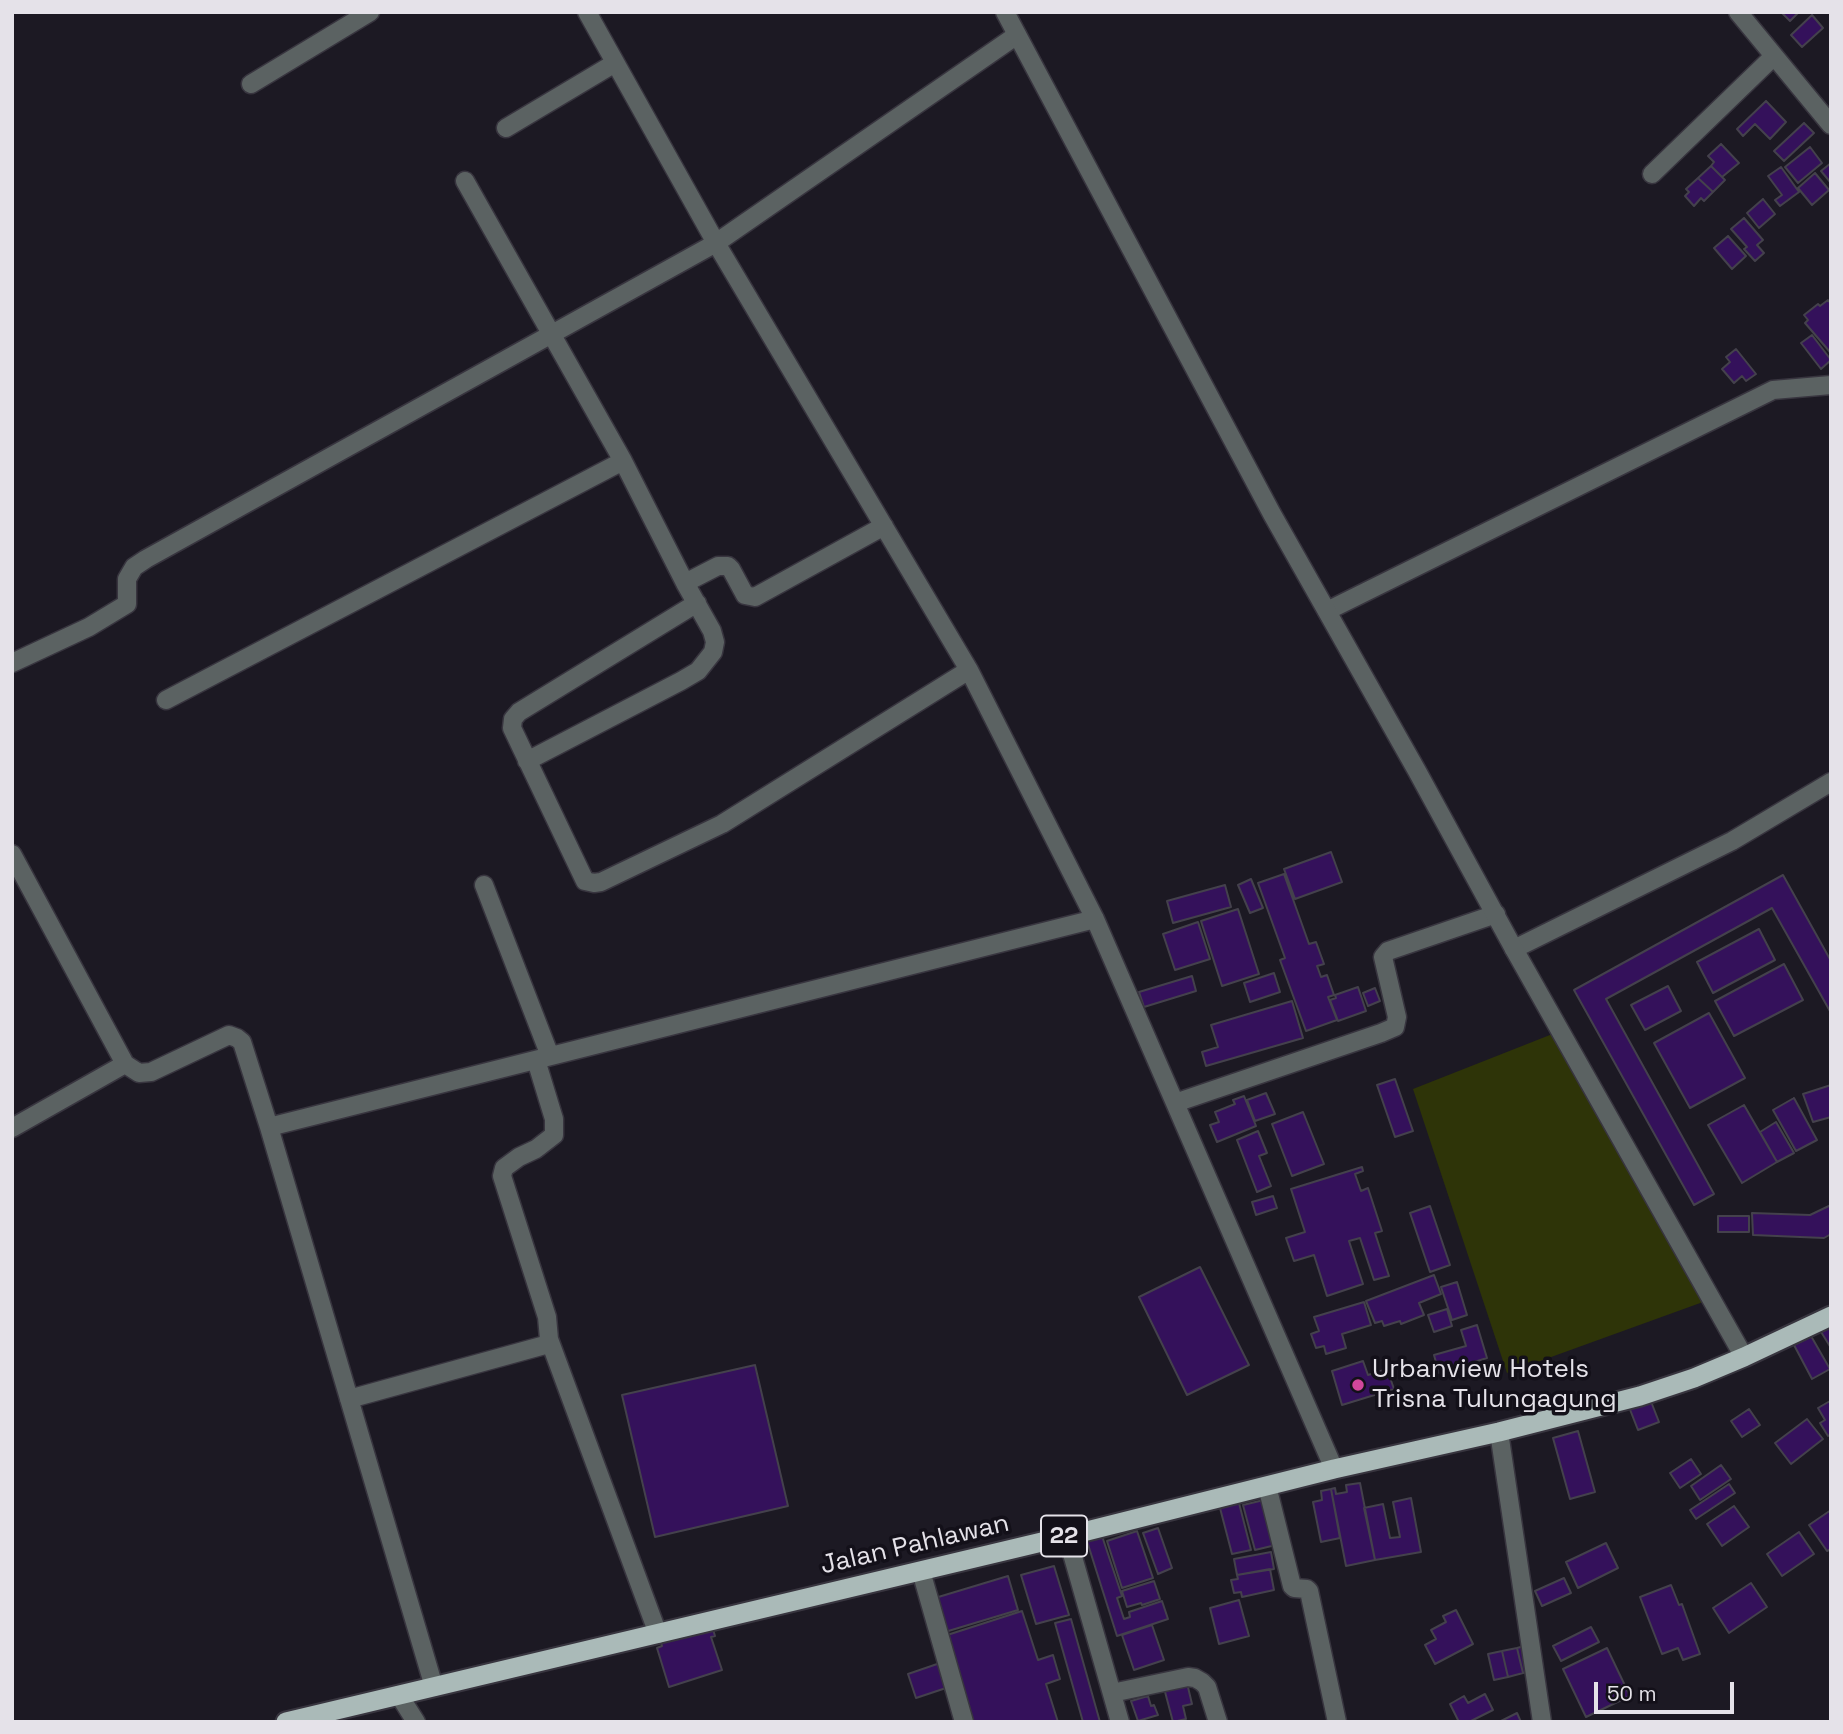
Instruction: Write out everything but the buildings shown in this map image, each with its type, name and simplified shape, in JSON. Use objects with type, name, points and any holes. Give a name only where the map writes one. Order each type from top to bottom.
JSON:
[{"type":"highway","name":"Jalan Pahlawan","points":[[286,1722],[1640,1396],[1694,1378],[1831,1316]]},
{"type":"street","points":[[251,84],[370,12]]},
{"type":"street","points":[[587,12],[716,243],[969,670],[1095,919],[1334,1469]]},
{"type":"street","points":[[1004,12],[1272,514],[1744,1357]]},
{"type":"street","points":[[1738,12],[1831,125]]},
{"type":"street","points":[[12,663],[89,627],[127,604],[127,579],[134,567],[146,559],[716,243],[1017,35]]},
{"type":"street","points":[[1652,174],[1774,56]]},
{"type":"street","points":[[506,128],[615,63]]},
{"type":"street","points":[[465,181],[623,461],[712,631],[715,642],[713,652],[698,671],[527,761]]},
{"type":"street","points":[[1327,611],[1773,390],[1831,385]]},
{"type":"street","points":[[166,700],[623,461]]},
{"type":"street","points":[[685,583],[718,566],[728,566],[746,595],[755,597],[884,526]]},
{"type":"street","points":[[697,603],[519,712],[513,719],[512,728],[527,761],[581,877],[589,883],[601,882],[722,824],[969,670]]},
{"type":"street","points":[[1514,949],[1732,841],[1831,782]]},
{"type":"street","points":[[12,854],[125,1065],[139,1073],[151,1072],[229,1035],[242,1042],[434,1687]]},
{"type":"street","points":[[484,886],[543,1058],[554,1119],[554,1135],[504,1168],[502,1176],[547,1317],[549,1339],[658,1634]]},
{"type":"street","points":[[1175,1103],[1395,1027],[1397,1017],[1383,957],[1388,951],[1496,914]]},
{"type":"street","points":[[269,1128],[1095,919]]},
{"type":"street","points":[[12,1128],[125,1065]]},
{"type":"street","points":[[349,1399],[545,1345],[549,1339]]},
{"type":"street","points":[[1499,1432],[1542,1722]]},
{"type":"street","points":[[1267,1486],[1292,1586],[1310,1591],[1337,1722]]},
{"type":"street","points":[[1067,1536],[1120,1722]]},
{"type":"street","points":[[920,1571],[964,1722]]},
{"type":"street","points":[[1112,1693],[1188,1677],[1195,1678],[1207,1687],[1218,1722]]},
{"type":"street","points":[[399,1695],[416,1722]]},
{"type":"green space","points":[[1555,1033],[1703,1302],[1507,1373],[1413,1089]]},
{"type":"place","name":"Urbanview Hotels Trisna Tulungagung","points":[[1358,1385]]}]
